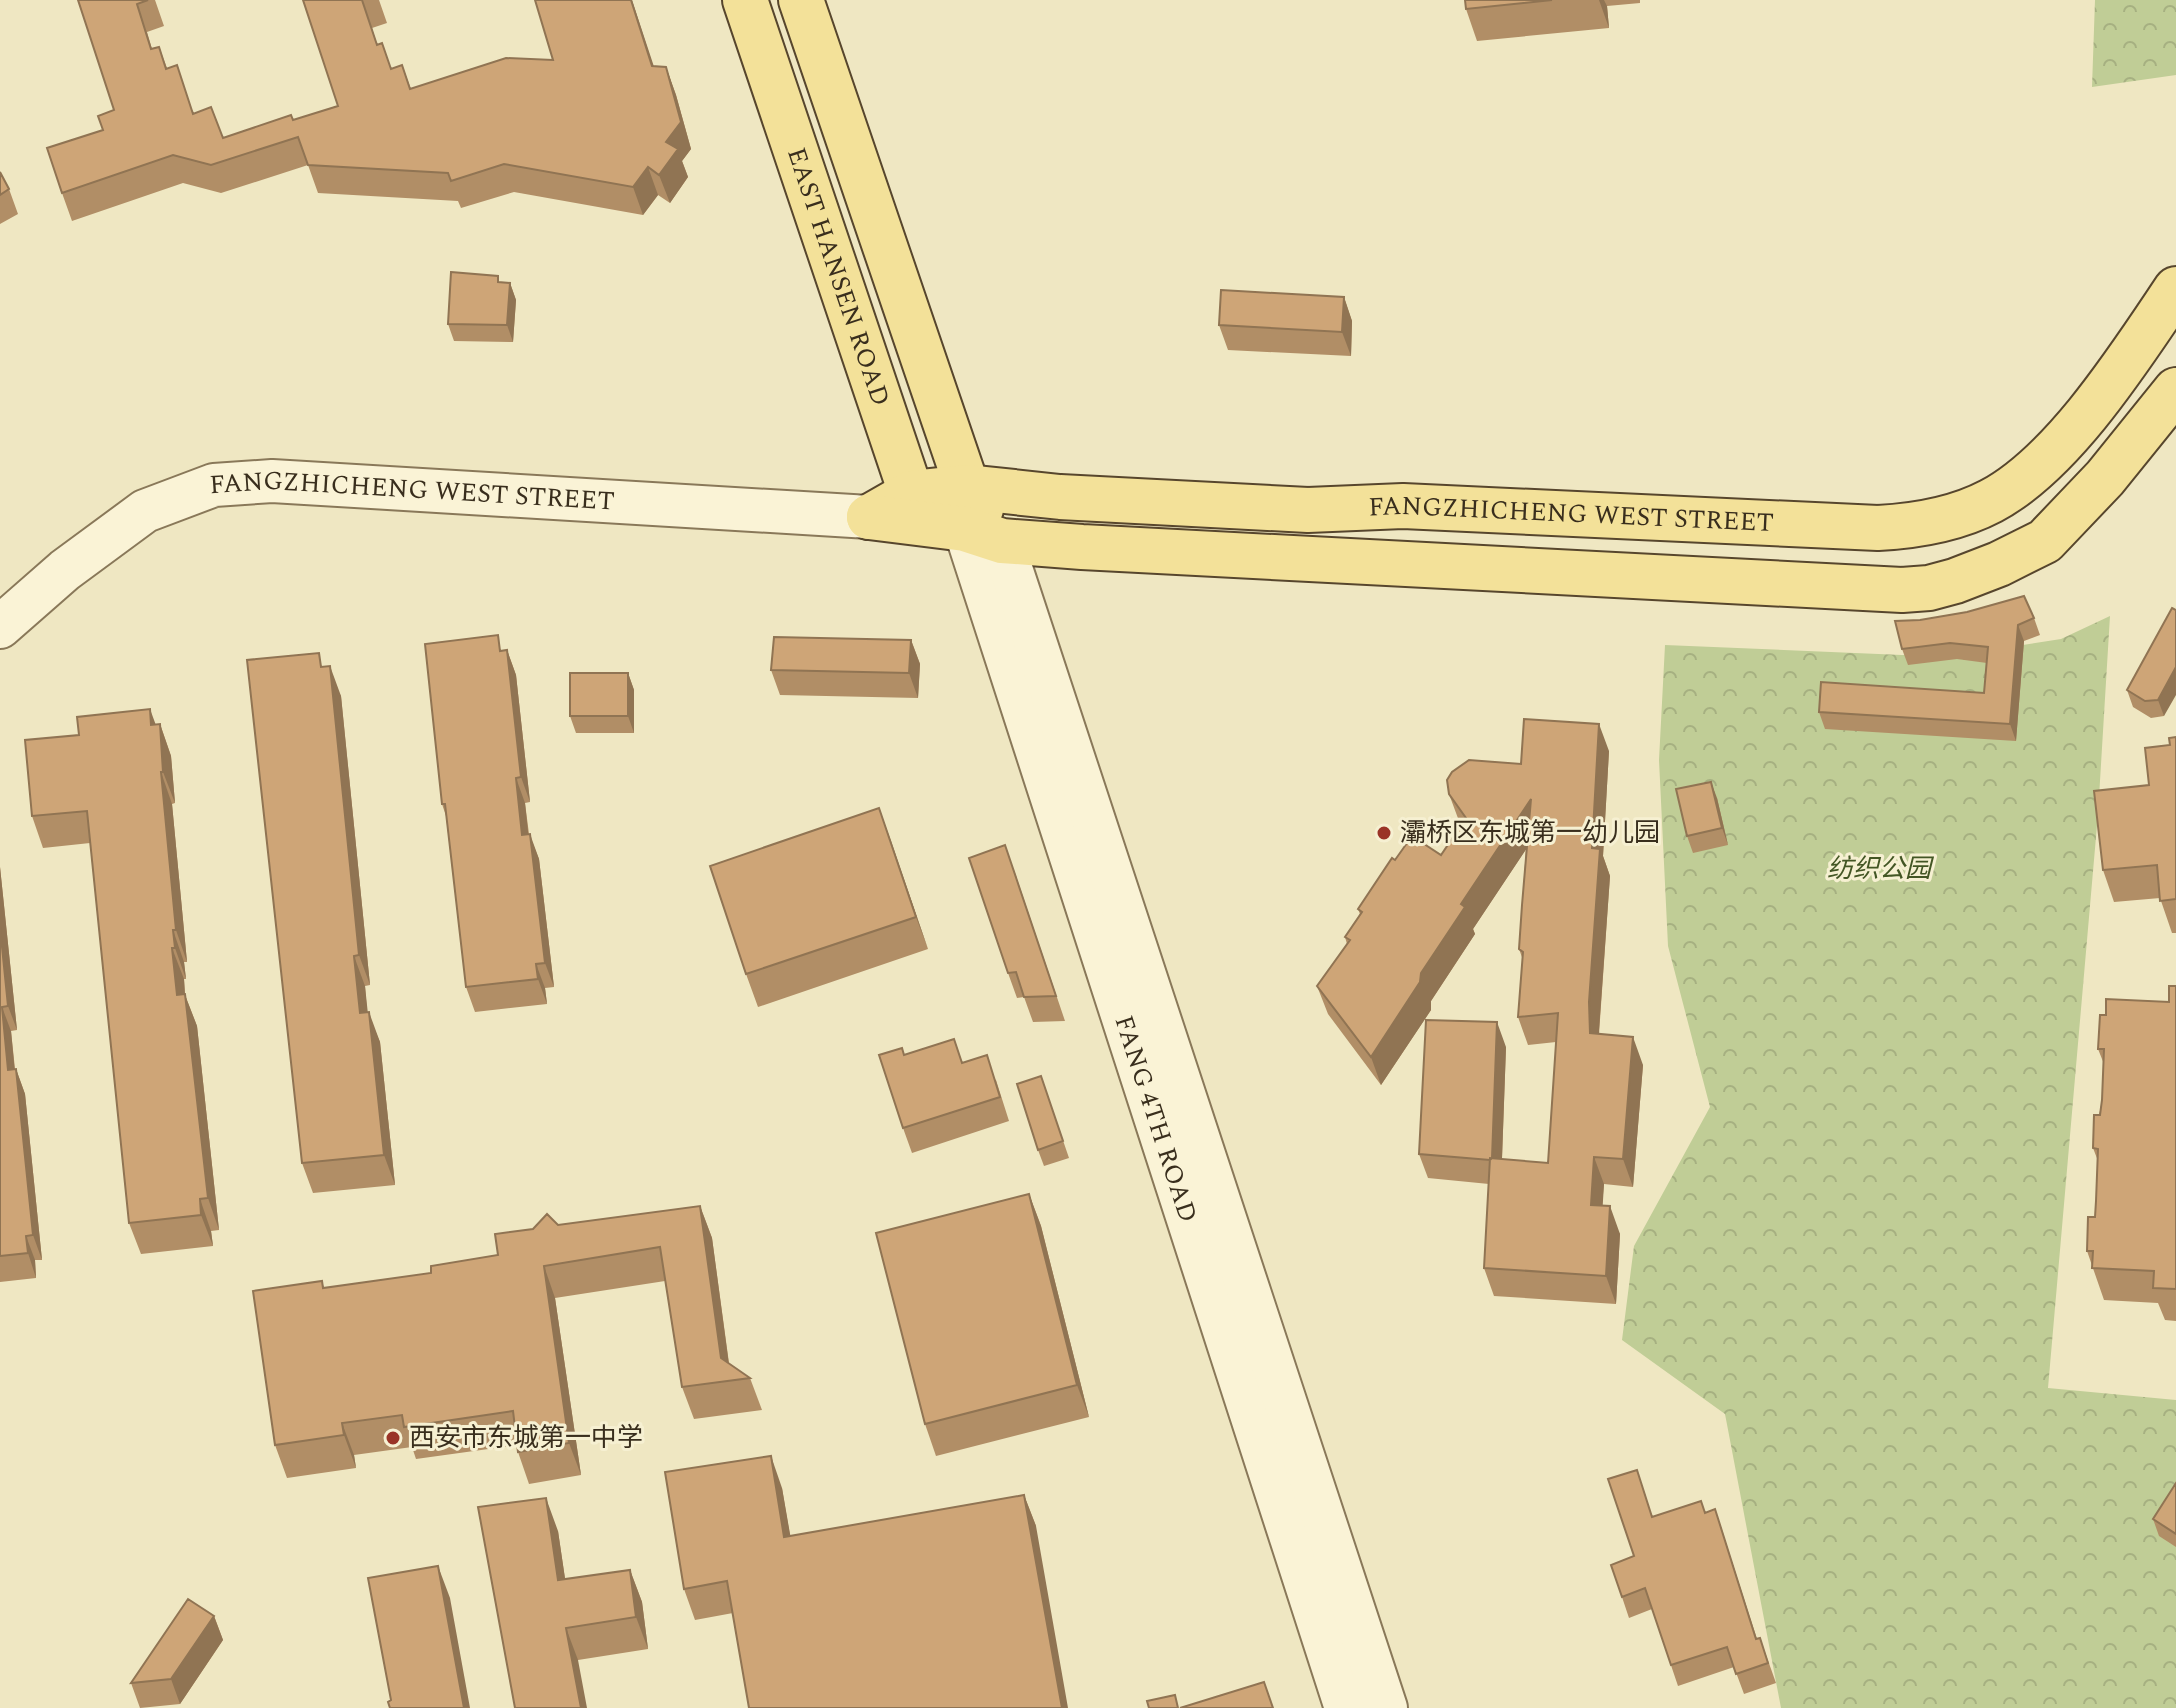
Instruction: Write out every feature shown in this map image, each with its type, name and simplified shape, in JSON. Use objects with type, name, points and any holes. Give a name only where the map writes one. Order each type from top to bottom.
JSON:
[{"type":"main road","name":"EAST HANSEN ROAD","points":[[745,0],[911,493]]},
{"type":"main road","name":"EAST HANSEN ROAD","points":[[801,0],[978,519]]},
{"type":"main road","name":"FANGZHICHENG WEST STREET","points":[[869,517],[911,493],[978,519],[1060,497],[1308,510],[1403,506],[1878,528],[1912,526],[1990,502],[2030,475],[2068,434],[2134,352],[2176,289]]},
{"type":"main road","name":"FANGZHICHENG WEST STREET","points":[[869,517],[978,519],[1886,590],[1929,588],[1999,564],[2045,541],[2105,478],[2176,390]]},
{"type":"street","name":"FANGZHICHENG WEST STREET","points":[[0,627],[65,570],[145,511],[214,485],[272,481],[869,517]]},
{"type":"street","name":"FANG 4TH ROAD","points":[[978,519],[1346,1708]]},
{"type":"street","name":"FANG 4TH ROAD","points":[[978,519],[1386,1708]]},
{"type":"green space","points":[[2095,0],[2176,0],[2176,75],[2092,87]]},
{"type":"green space","name":"纺织公园","points":[[2110,616],[2098,814],[2048,1388],[2176,1400],[2176,1708],[1781,1708],[1725,1414],[1622,1340],[1634,1246],[1710,1107],[1668,946],[1659,760],[1665,645],[1902,655],[1984,651],[2061,639]]},
{"type":"building","points":[[78,0],[148,0],[137,4],[151,49],[159,47],[166,69],[177,65],[193,114],[211,107],[223,138],[291,115],[293,120],[338,106],[303,0],[362,0],[377,45],[382,43],[391,69],[402,65],[410,89],[506,58],[553,60],[535,0],[631,0],[652,66],[666,67],[681,122],[666,142],[678,149],[659,175],[648,167],[633,187],[504,164],[451,181],[448,173],[308,165],[298,137],[211,165],[173,155],[62,193],[47,148],[103,130],[98,116],[114,110]]},
{"type":"building","points":[[1465,0],[1552,0],[1466,9]]},
{"type":"building","points":[[0,172],[9,189],[0,195]]},
{"type":"building","points":[[451,272],[498,276],[498,282],[510,283],[507,325],[448,324]]},
{"type":"building","points":[[1221,290],[1344,297],[1342,332],[1219,325]]},
{"type":"building","points":[[2024,596],[2034,618],[2018,625],[2010,724],[1819,712],[1821,682],[1984,693],[1988,647],[1950,643],[1902,649],[1895,621],[1967,612]]},
{"type":"building","points":[[2172,608],[2176,610],[2176,667],[2158,700],[2145,701],[2127,690]]},
{"type":"building","points":[[498,635],[500,651],[507,650],[521,777],[516,778],[522,835],[530,834],[545,963],[536,964],[538,979],[466,987],[425,644]]},
{"type":"building","points":[[774,637],[911,640],[909,673],[771,670]]},
{"type":"building","points":[[319,653],[321,667],[330,666],[359,955],[354,956],[360,1013],[369,1012],[384,1155],[302,1163],[247,660]]},
{"type":"building","points":[[570,673],[628,673],[628,716],[570,716]]},
{"type":"building","points":[[150,709],[151,725],[160,724],[161,772],[176,930],[173,930],[175,948],[172,948],[177,995],[185,994],[208,1198],[200,1199],[201,1215],[129,1223],[87,811],[32,816],[25,740],[79,735],[77,717]]},
{"type":"building","points":[[1524,719],[1599,724],[1592,848],[1600,849],[1589,1002],[1590,1033],[1633,1037],[1623,1159],[1594,1157],[1591,1205],[1610,1206],[1606,1276],[1484,1268],[1490,1158],[1548,1163],[1558,1013],[1518,1017],[1523,952],[1519,949],[1531,799],[1461,904],[1465,907],[1371,1057],[1317,986],[1350,940],[1345,937],[1362,912],[1358,909],[1392,858],[1395,860],[1412,836],[1441,855],[1466,818],[1449,794],[1447,780],[1452,772],[1469,760],[1521,764]]},
{"type":"building","points":[[2176,737],[2176,899],[2160,901],[2157,865],[2103,870],[2094,791],[2149,785],[2145,748],[2170,745],[2169,738]]},
{"type":"building","points":[[1711,782],[1722,828],[1687,836],[1676,789]]},
{"type":"building","points":[[879,808],[916,917],[746,974],[710,866]]},
{"type":"building","points":[[1005,845],[1056,996],[1024,997],[1016,972],[1008,973],[969,858]]},
{"type":"building","points":[[0,927],[8,1006],[2,1007],[8,1070],[16,1069],[33,1235],[26,1236],[28,1253],[0,1256]]},
{"type":"building","points":[[2169,986],[2176,986],[2176,1289],[2153,1288],[2154,1271],[2092,1268],[2093,1251],[2087,1251],[2088,1217],[2095,1217],[2096,1201],[2098,1149],[2093,1148],[2094,1115],[2100,1115],[2102,1100],[2104,1049],[2098,1049],[2100,1015],[2106,1015],[2106,999],[2169,1002]]},
{"type":"building","points":[[1426,1020],[1497,1022],[1490,1160],[1419,1154]]},
{"type":"building","points":[[954,1039],[962,1063],[987,1055],[1000,1097],[903,1128],[879,1055],[902,1048],[904,1055]]},
{"type":"building","points":[[1041,1076],[1063,1141],[1038,1150],[1017,1084]]},
{"type":"building","points":[[1029,1194],[1077,1385],[925,1424],[876,1233]]},
{"type":"building","points":[[700,1206],[721,1358],[750,1378],[682,1387],[660,1247],[544,1266],[569,1443],[518,1452],[513,1411],[404,1427],[402,1415],[342,1423],[344,1435],[275,1445],[253,1291],[322,1281],[323,1288],[431,1273],[431,1266],[498,1255],[495,1234],[533,1229],[547,1214],[558,1225]]},
{"type":"building","points":[[771,1456],[784,1537],[1024,1495],[1062,1708],[749,1708],[727,1581],[684,1589],[665,1472]]},
{"type":"building","points":[[1637,1470],[1652,1517],[1701,1501],[1705,1513],[1715,1509],[1756,1639],[1760,1638],[1768,1663],[1736,1674],[1727,1647],[1671,1665],[1645,1588],[1622,1597],[1611,1565],[1634,1556],[1608,1479]]},
{"type":"building","points":[[2176,1483],[2176,1534],[2153,1519]]},
{"type":"building","points":[[546,1498],[558,1580],[630,1570],[636,1617],[566,1628],[581,1708],[515,1708],[478,1507]]},
{"type":"building","points":[[438,1566],[464,1708],[390,1708],[368,1578]]},
{"type":"building","points":[[188,1599],[214,1616],[171,1679],[131,1683]]},
{"type":"building","points":[[1264,1682],[1273,1708],[1180,1708]]},
{"type":"building","points":[[1175,1695],[1178,1708],[1149,1708],[1147,1701]]},
{"type":"place","name":"灞桥区东城第一幼儿园","points":[[1384,833]]},
{"type":"place","name":"西安市东城第一中学","points":[[393,1438]]}]
